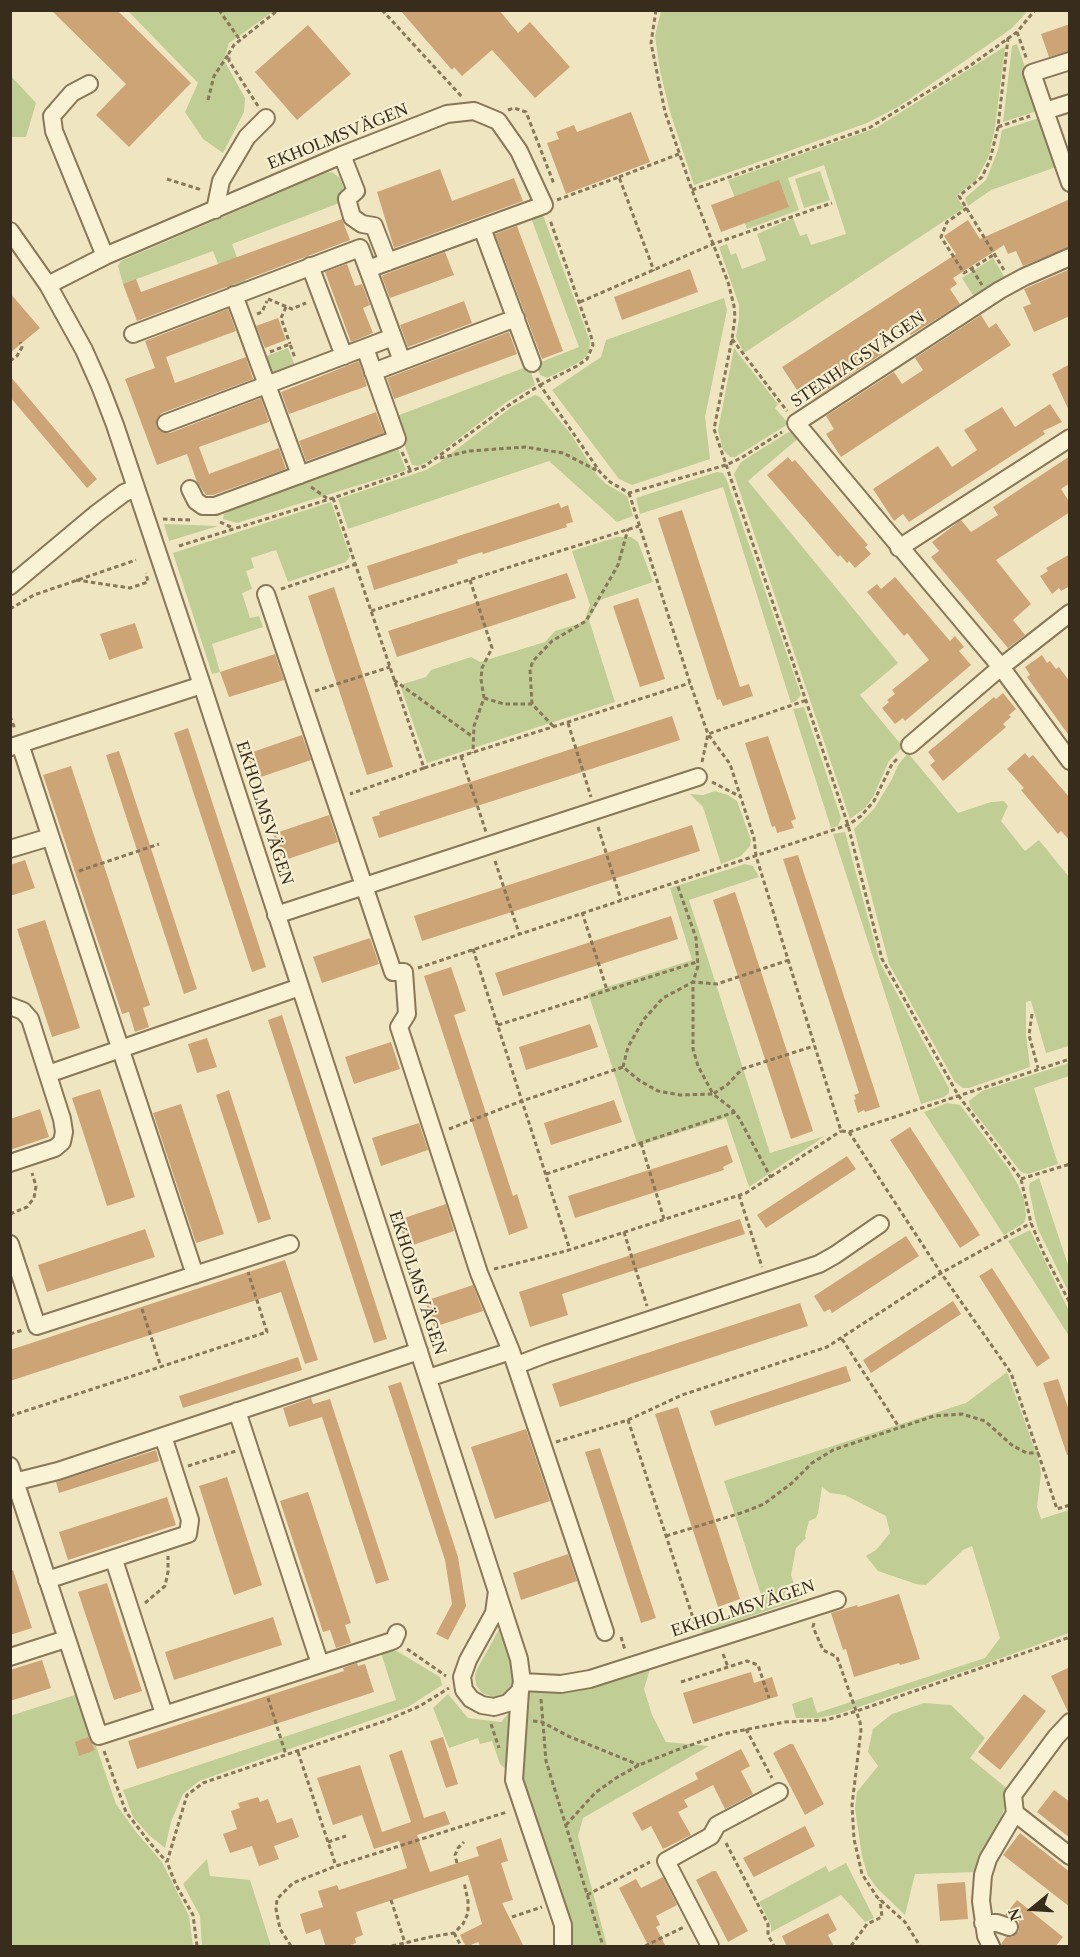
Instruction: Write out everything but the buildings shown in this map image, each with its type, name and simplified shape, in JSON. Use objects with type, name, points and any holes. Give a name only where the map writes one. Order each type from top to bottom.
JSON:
[{"type":"street","points":[[1070,61],[1032,73],[1070,183]]},
{"type":"street","points":[[89,84],[72,93],[52,116],[54,131],[105,256]]},
{"type":"street","points":[[1045,111],[1070,103]]},
{"type":"street","name":"EKHOLMSVÄGEN","points":[[48,285],[216,202],[447,114],[474,111]]},
{"type":"street","points":[[368,269],[544,205],[509,134],[498,121],[474,111]]},
{"type":"street","points":[[216,202],[221,181],[247,137],[266,118]]},
{"type":"street","points":[[342,155],[356,191],[347,199],[352,218],[362,224],[374,226],[388,262]]},
{"type":"street","points":[[482,228],[532,363]]},
{"type":"street","name":"EKHOLMSVÄGEN","points":[[10,231],[48,285],[92,368],[115,424],[519,1659],[521,1687],[590,1679],[837,1600]]},
{"type":"street","points":[[133,334],[360,248],[402,361]]},
{"type":"street","name":"STENHAGSVÄGEN","points":[[1070,257],[1012,283],[796,423],[1001,668],[1070,761]]},
{"type":"street","points":[[310,267],[344,356]]},
{"type":"street","points":[[234,295],[300,475]]},
{"type":"street","points":[[373,372],[516,318]]},
{"type":"street","points":[[166,423],[393,337]]},
{"type":"street","points":[[190,489],[195,501],[203,506],[215,506],[397,439],[365,348]]},
{"type":"street","points":[[899,548],[1070,438]]},
{"type":"street","points":[[10,586],[96,514],[124,493],[136,488]]},
{"type":"street","points":[[274,591],[336,802],[393,972],[404,972],[407,1014],[399,1027],[478,1273],[514,1358],[605,1632]]},
{"type":"street","points":[[910,746],[1001,668],[1070,613]]},
{"type":"street","points":[[195,1275],[50,837],[15,746],[202,685]]},
{"type":"street","points":[[276,915],[698,777]]},
{"type":"street","points":[[10,849],[50,837]]},
{"type":"street","points":[[48,1074],[300,987]]},
{"type":"street","points":[[10,1006],[23,1011],[30,1019],[62,1119],[64,1132],[62,1142],[55,1148],[10,1163]]},
{"type":"street","points":[[428,1378],[514,1358],[651,1319],[819,1264],[880,1224]]},
{"type":"street","points":[[10,1244],[37,1326],[290,1244]]},
{"type":"street","points":[[395,1636],[320,1664],[99,1736],[12,1477],[58,1471],[419,1351]]},
{"type":"street","points":[[237,1412],[320,1664]]},
{"type":"street","points":[[47,1580],[164,1544],[188,1534],[190,1520],[164,1436]]},
{"type":"street","points":[[114,1560],[164,1714]]},
{"type":"street","points":[[497,1591],[494,1613],[456,1678],[471,1699],[482,1705],[494,1707],[508,1703],[521,1687]]},
{"type":"street","points":[[10,1657],[66,1639]]},
{"type":"street","points":[[521,1687],[514,1780],[563,1925],[563,1947]]},
{"type":"street","points":[[991,1947],[983,1923],[981,1901],[983,1875],[995,1845],[1015,1813],[1013,1795],[1056,1737],[1070,1722]]},
{"type":"street","points":[[710,1947],[666,1861],[711,1836],[717,1825],[779,1792]]},
{"type":"street","points":[[1015,1813],[1070,1856]]},
{"type":"street","points":[[983,1923],[998,1923],[1009,1927]]},
{"type":"path","points":[[219,10],[240,40]]},
{"type":"path","points":[[208,100],[214,76],[229,53],[240,40],[278,10]]},
{"type":"path","points":[[382,10],[474,111]]},
{"type":"path","points":[[656,10],[651,43],[665,112],[732,295],[735,317],[714,429],[848,825],[882,959],[958,1095],[1021,1179],[1031,1223],[1044,1254],[1070,1303]]},
{"type":"path","points":[[692,190],[869,128],[970,66],[1017,32],[1035,10]]},
{"type":"path","points":[[1017,32],[1032,73]]},
{"type":"path","points":[[1008,38],[998,127],[990,160],[982,177],[959,196],[1012,283]]},
{"type":"path","points":[[229,53],[229,61],[266,118]]},
{"type":"path","points":[[998,127],[1045,111]]},
{"type":"path","points":[[179,546],[411,472],[437,459],[509,405],[540,385],[587,359],[591,353],[591,336],[544,205],[680,154]]},
{"type":"path","points":[[619,177],[654,271]]},
{"type":"path","points":[[166,179],[216,202]]},
{"type":"path","points":[[580,302],[713,244],[832,203]]},
{"type":"path","points":[[966,208],[947,222],[941,237],[964,273],[994,254]]},
{"type":"path","points":[[262,285],[268,299],[292,309],[322,297]]},
{"type":"path","points":[[286,307],[281,318],[300,372]]},
{"type":"path","points":[[629,493],[726,465],[796,423],[732,339]]},
{"type":"path","points":[[10,361],[17,356],[22,347],[20,342]]},
{"type":"path","points":[[257,356],[290,344]]},
{"type":"path","points":[[540,385],[600,472],[610,482],[629,493],[708,734],[730,764],[741,797],[754,838],[756,856],[841,1131]]},
{"type":"path","points":[[397,439],[411,472]]},
{"type":"path","points":[[437,459],[469,451],[525,447],[563,453],[600,472]]},
{"type":"path","points":[[333,498],[424,768]]},
{"type":"path","points":[[158,519],[204,520]]},
{"type":"path","points":[[216,520],[235,528]]},
{"type":"path","points":[[371,611],[639,526]]},
{"type":"path","points":[[555,727],[532,704],[530,669],[533,660],[552,641],[586,621],[618,565],[628,529]]},
{"type":"path","points":[[10,609],[34,596],[136,560]]},
{"type":"path","points":[[274,591],[356,564]]},
{"type":"path","points":[[76,580],[130,588],[148,582],[146,572]]},
{"type":"path","points":[[470,580],[492,648],[482,668],[484,698],[474,726],[473,753]]},
{"type":"path","points":[[314,692],[390,667]]},
{"type":"path","points":[[394,680],[473,737]]},
{"type":"path","points":[[336,802],[348,795],[424,768],[690,684]]},
{"type":"path","points":[[484,698],[504,704],[532,704]]},
{"type":"path","points":[[708,734],[807,700]]},
{"type":"path","points":[[708,734],[698,777],[741,797]]},
{"type":"path","points":[[404,972],[848,825],[861,816],[874,801],[892,764],[910,746]]},
{"type":"path","points":[[63,876],[159,844]]},
{"type":"path","points":[[676,881],[696,938],[697,962],[693,982],[693,1049],[698,1066],[713,1094],[735,1112],[771,1178]]},
{"type":"path","points":[[582,912],[607,990]]},
{"type":"path","points":[[473,949],[570,1250]]},
{"type":"path","points":[[623,1067],[628,1047],[644,1019],[663,998],[693,982],[717,984],[789,960]]},
{"type":"path","points":[[498,1025],[697,962]]},
{"type":"path","points":[[1032,1014],[1029,1035],[1038,1069]]},
{"type":"path","points":[[623,1067],[640,1081],[658,1091],[680,1095],[713,1094],[727,1085],[742,1069],[814,1046]]},
{"type":"path","points":[[478,1273],[570,1250],[739,1195],[771,1178],[841,1131],[849,1132],[1070,1059]]},
{"type":"path","points":[[434,1135],[522,1101],[623,1067]]},
{"type":"path","points":[[546,1174],[735,1112]]},
{"type":"path","points":[[849,1132],[941,1273],[1011,1373],[1057,1509],[1070,1505]]},
{"type":"path","points":[[641,1143],[664,1219]]},
{"type":"path","points":[[10,1214],[27,1207],[34,1198],[36,1186],[27,1157]]},
{"type":"path","points":[[1021,1179],[1070,1164]]},
{"type":"path","points":[[739,1195],[767,1281]]},
{"type":"path","points":[[544,1446],[628,1420],[682,1395],[827,1347],[941,1273],[1031,1223]]},
{"type":"path","points":[[624,1232],[651,1319]]},
{"type":"path","points":[[10,1416],[267,1332],[244,1259]]},
{"type":"path","points":[[137,1293],[161,1367]]},
{"type":"path","points":[[842,1339],[898,1427]]},
{"type":"path","points":[[666,1536],[764,1504],[792,1483],[812,1463],[833,1450],[934,1416],[962,1414],[985,1421],[1013,1446],[1027,1453],[1039,1454]]},
{"type":"path","points":[[628,1420],[701,1643]]},
{"type":"path","points":[[174,1471],[249,1447]]},
{"type":"path","points":[[130,1609],[152,1599],[165,1586],[169,1560],[164,1544]]},
{"type":"path","points":[[817,1606],[813,1627],[823,1650],[837,1657],[857,1711],[861,1730],[852,1805],[854,1839],[862,1875],[869,1886],[905,1922],[920,1947]]},
{"type":"path","points":[[167,1862],[183,1803],[187,1795],[195,1788],[213,1779],[298,1752],[385,1720],[420,1706],[453,1686],[456,1678],[395,1636]]},
{"type":"path","points":[[566,1825],[595,1792],[639,1765],[723,1734],[784,1722],[826,1720],[857,1711],[1070,1637]]},
{"type":"path","points":[[681,1682],[747,1661],[758,1665],[769,1698]]},
{"type":"path","points":[[262,1683],[286,1756]]},
{"type":"path","points":[[540,1684],[546,1761],[603,1947]]},
{"type":"path","points":[[518,1718],[542,1722],[568,1736],[639,1765]]},
{"type":"path","points":[[746,1729],[779,1792]]},
{"type":"path","points":[[99,1736],[126,1812],[167,1862],[176,1886],[193,1915],[197,1947]]},
{"type":"path","points":[[298,1752],[336,1866]]},
{"type":"path","points":[[291,1947],[277,1919],[278,1899],[293,1883],[336,1866],[523,1807]]},
{"type":"path","points":[[717,1825],[768,1924],[768,1935],[774,1947]]},
{"type":"path","points":[[328,1842],[346,1836]]},
{"type":"path","points":[[457,1863],[455,1855],[464,1842]]},
{"type":"path","points":[[587,1894],[656,1859],[666,1861]]},
{"type":"path","points":[[392,1947],[454,1933],[463,1924],[468,1913],[464,1882]]},
{"type":"path","points":[[851,1947],[867,1924],[882,1917],[880,1898]]},
{"type":"path","points":[[391,1900],[405,1943]]},
{"type":"path","points":[[512,1917],[555,1902]]},
{"type":"path","points":[[645,1947],[697,1921]]},
{"type":"path","points":[[454,1933],[461,1947]]},
{"type":"path","points":[[410,1947],[412,1941]]},
{"type":"green space","points":[[661,10],[1028,11],[1011,29],[898,107],[867,123],[694,185],[670,112],[660,71],[655,36]]},
{"type":"green space","points":[[128,11],[274,11],[229,43],[224,60],[245,98],[244,112],[223,153],[203,139],[185,112],[198,83]]},
{"type":"green space","points":[[1017,44],[1040,110],[1003,122],[1012,46]]},
{"type":"green space","points":[[1004,47],[995,127],[989,156],[976,180],[956,196],[964,208],[744,353],[736,337],[739,305],[719,247],[727,244],[731,255],[736,253],[742,269],[766,260],[757,234],[793,218],[800,236],[807,234],[811,245],[846,234],[824,165],[788,178],[799,210],[747,229],[728,180],[876,128]]},
{"type":"green space","points":[[10,75],[36,103],[26,137],[11,137]]},
{"type":"green space","points":[[1042,117],[1059,166],[991,190],[968,206],[965,198],[986,180],[998,150],[1002,130]]},
{"type":"green space","points":[[820,171],[830,200],[804,208],[795,179]]},
{"type":"green space","points":[[332,172],[340,178],[345,192],[342,202],[232,244],[247,285],[229,292],[213,251],[123,284],[118,266],[121,261]]},
{"type":"green space","points":[[541,210],[590,341],[586,357],[547,378],[540,375],[536,364],[579,347],[530,215]]},
{"type":"green space","points":[[993,258],[1007,281],[976,300],[962,278]]},
{"type":"green space","points":[[724,298],[727,310],[705,417],[710,459],[632,485],[619,479],[552,390],[601,357],[606,340]]},
{"type":"green space","points":[[288,348],[295,366],[268,376],[261,358]]},
{"type":"green space","points":[[734,348],[778,404],[775,408],[787,422],[785,426],[735,457],[730,457],[723,450],[718,430]]},
{"type":"green space","points":[[529,366],[535,385],[508,401],[429,461],[419,466],[412,465],[394,417]]},
{"type":"green space","points":[[535,395],[540,397],[570,433],[597,475],[606,484],[627,496],[633,516],[617,522],[549,461],[348,529],[338,499],[426,470],[440,462],[513,406]]},
{"type":"green space","points":[[794,431],[801,436],[748,481],[898,663],[860,695],[903,747],[889,761],[873,797],[865,808],[850,819],[734,474],[741,462],[787,433]]},
{"type":"green space","points":[[396,444],[406,470],[404,471],[237,523],[223,519],[224,514],[228,512],[226,507]]},
{"type":"green space","points":[[717,472],[723,473],[726,478],[801,695],[791,703],[723,487],[640,514],[636,498]]},
{"type":"green space","points":[[331,502],[350,556],[346,562],[288,582],[276,550],[251,558],[254,568],[246,571],[252,589],[242,593],[250,618],[259,616],[263,627],[212,644],[220,672],[212,674],[173,553]]},
{"type":"green space","points":[[164,524],[218,526],[169,541]]},
{"type":"green space","points":[[617,537],[631,537],[638,542],[653,582],[600,600],[589,620],[615,702],[427,763],[400,685],[426,677],[431,670],[471,657],[480,662],[545,642],[555,631],[584,622],[590,605],[572,551]]},
{"type":"green space","points":[[804,707],[841,818],[838,826],[831,828],[793,709]]},
{"type":"green space","points":[[908,753],[958,813],[991,802],[1004,801],[1008,806],[1001,821],[1025,851],[1039,840],[1069,877],[1069,1046],[1046,1053],[1031,1001],[1026,1002],[1026,1035],[1030,1067],[969,1088],[963,1088],[955,1082],[889,964],[854,829],[874,809],[898,765]]},
{"type":"green space","points":[[715,791],[737,801],[751,840],[750,846],[741,856],[721,864],[703,807],[690,794],[703,795]]},
{"type":"green space","points":[[845,832],[880,963],[949,1088],[949,1093],[944,1097],[921,1104],[833,834]]},
{"type":"green space","points":[[745,864],[753,866],[759,877],[689,900],[770,1153],[825,1136],[749,1187],[726,1118],[638,1146],[588,993],[692,960],[670,888]]},
{"type":"green space","points":[[1069,1063],[1069,1076],[1034,1088],[1058,1164],[1028,1174],[1021,1172],[970,1107],[969,1101],[982,1091]]},
{"type":"green space","points":[[947,1103],[960,1105],[1009,1169],[1018,1185],[1024,1199],[1026,1216],[1024,1223],[1004,1235],[924,1112]]},
{"type":"green space","points":[[1039,1178],[1069,1268],[1069,1293],[1038,1229],[1035,1218],[1029,1188],[1030,1183]]},
{"type":"green space","points":[[1030,1230],[1069,1311],[1069,1336],[1008,1241]]},
{"type":"green space","points":[[1007,1372],[1039,1461],[1041,1474],[1037,1507],[1041,1519],[1069,1510],[1069,1633],[838,1714],[818,1718],[796,1718],[792,1704],[812,1697],[817,1713],[985,1658],[1000,1638],[972,1546],[963,1550],[926,1585],[916,1584],[878,1571],[866,1556],[876,1550],[890,1533],[886,1516],[845,1495],[830,1493],[822,1487],[816,1518],[809,1521],[806,1538],[796,1548],[791,1575],[799,1600],[705,1632],[701,1630],[699,1625],[764,1604],[724,1481],[966,1403]]},
{"type":"green space","points":[[502,1624],[515,1670],[513,1688],[509,1694],[495,1698],[482,1693],[476,1685],[475,1678],[476,1671]]},
{"type":"green space","points":[[395,1650],[440,1677],[442,1685],[408,1707],[199,1781],[183,1794],[171,1822],[165,1848],[133,1817],[123,1790],[396,1700],[381,1653]]},
{"type":"green space","points":[[650,1669],[644,1689],[652,1715],[666,1742],[709,1746],[583,1818],[578,1836],[607,1946],[567,1946],[521,1783],[500,1764],[492,1741],[480,1744],[478,1738],[449,1748],[433,1708],[448,1694],[468,1718],[501,1722],[527,1692],[572,1692]]},
{"type":"green space","points":[[78,1694],[116,1804],[162,1862],[189,1916],[193,1946],[11,1946],[10,1716]]},
{"type":"green space","points":[[924,1703],[951,1705],[985,1738],[970,1758],[1010,1791],[995,1835],[977,1872],[915,1874],[905,1915],[868,1876],[862,1856],[855,1808],[857,1792],[878,1766],[868,1752],[873,1729],[892,1714]]},
{"type":"green space","points":[[207,1859],[210,1876],[250,1880],[271,1946],[202,1946],[200,1916],[183,1884]]},
{"type":"green space","points":[[846,1863],[874,1918],[865,1922],[841,1895],[771,1932],[771,1925],[759,1902],[826,1866],[829,1872]]}]
